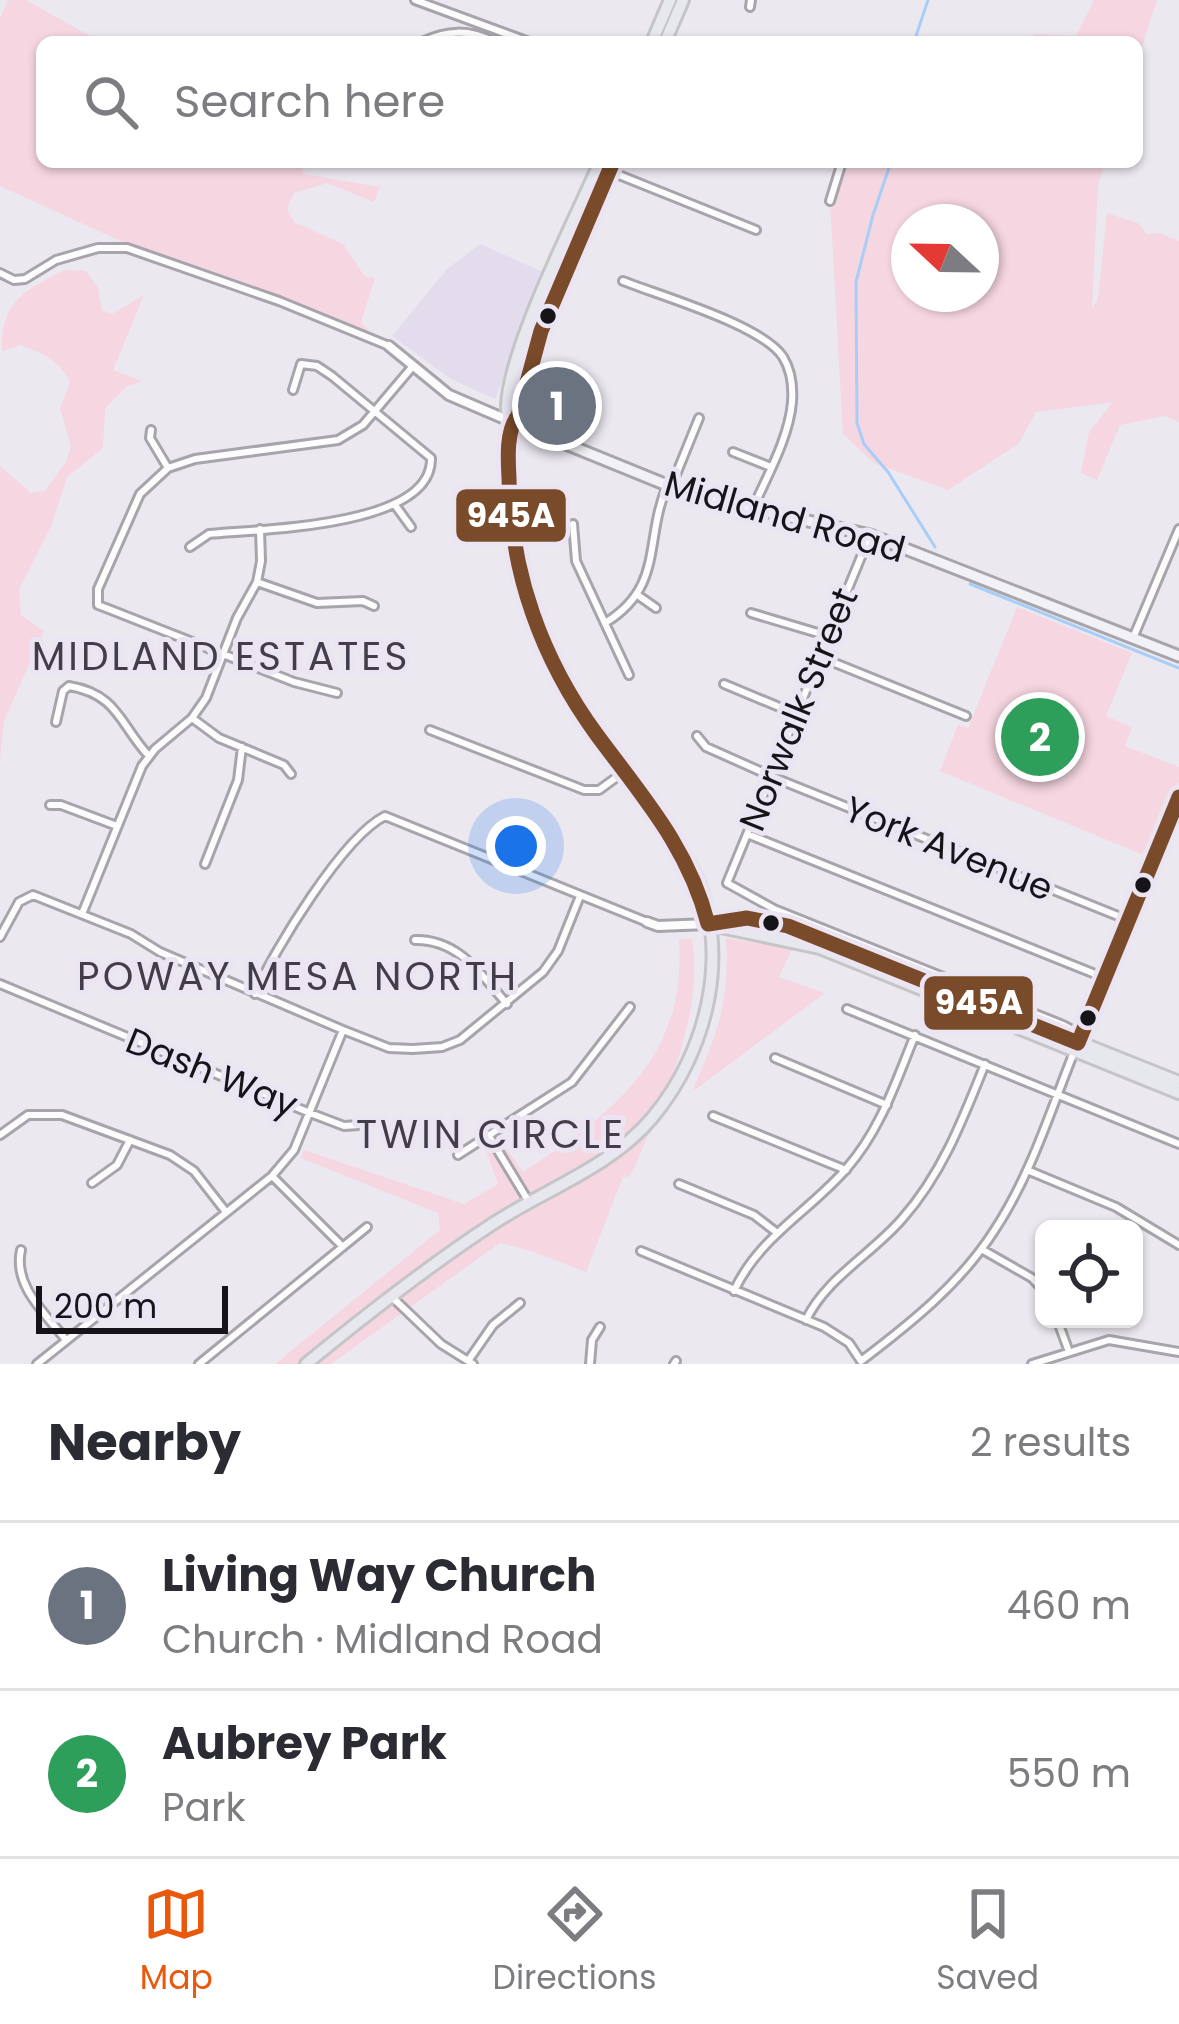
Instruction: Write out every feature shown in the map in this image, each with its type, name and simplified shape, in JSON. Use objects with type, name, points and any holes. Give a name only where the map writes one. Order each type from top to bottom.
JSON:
[{"type":"main road","points":[[655,36],[670,0]]},
{"type":"main road","points":[[668,36],[683,0]]},
{"type":"main road","points":[[306,1364],[390,1296],[627,1142],[674,1089],[697,1045],[705,1016],[711,987],[708,923],[691,866],[550,660],[515,551],[508,501],[512,422],[507,410],[524,344],[604,168]]},
{"type":"main road","name":"Midland Road","points":[[512,422],[669,486],[870,536],[1179,656]]},
{"type":"main road","points":[[708,923],[820,948],[1179,1082]]},
{"type":"main road","points":[[1077,1047],[1179,1093]]},
{"type":"street","points":[[416,0],[513,36]]},
{"type":"street","points":[[612,168],[756,230]]},
{"type":"street","points":[[830,201],[840,168]]},
{"type":"street","name":"Midland Road","points":[[0,273],[14,280],[26,278],[56,260],[98,248],[127,248],[389,346],[449,395],[512,422]]},
{"type":"street","points":[[623,281],[747,328],[779,352],[791,380],[792,404],[753,508]]},
{"type":"street","points":[[190,547],[208,534],[378,514],[395,506],[430,469],[431,458],[317,366],[301,364],[293,390]]},
{"type":"street","points":[[337,693],[294,682],[98,605],[98,589],[134,506],[152,480],[168,468],[195,459],[338,440],[353,433],[413,366]]},
{"type":"street","points":[[604,624],[639,596],[650,568],[658,511],[699,418]]},
{"type":"street","points":[[151,430],[150,438],[168,468]]},
{"type":"street","points":[[733,452],[770,467]]},
{"type":"street","points":[[395,506],[410,527]]},
{"type":"street","points":[[574,524],[575,561],[629,675]]},
{"type":"street","points":[[82,914],[149,756],[192,718],[206,698],[257,582],[262,561],[260,529]]},
{"type":"street","points":[[1133,638],[1179,529]]},
{"type":"street","name":"Norwalk Street","points":[[870,536],[727,883],[774,909],[1063,1025],[1074,1031],[1077,1047]]},
{"type":"street","points":[[257,582],[316,604],[363,601],[374,605]]},
{"type":"street","points":[[639,596],[656,608]]},
{"type":"street","points":[[751,613],[828,636]]},
{"type":"street","points":[[820,657],[966,716]]},
{"type":"street","points":[[724,684],[796,714]]},
{"type":"street","points":[[56,722],[63,691],[69,686],[93,693],[113,704],[149,756]]},
{"type":"street","points":[[192,718],[220,738],[284,765],[291,774]]},
{"type":"street","points":[[430,730],[584,790],[599,790],[625,771]]},
{"type":"street","name":"York Avenue","points":[[697,736],[706,747],[771,776],[1128,920]]},
{"type":"street","points":[[205,864],[238,780],[242,747]]},
{"type":"street","points":[[641,1251],[806,1320],[849,1343],[861,1360],[928,1307],[981,1250],[1027,1170],[1179,797]]},
{"type":"street","points":[[50,805],[117,826]]},
{"type":"street","points":[[255,994],[270,960],[339,862],[385,816],[658,926],[708,923]]},
{"type":"street","points":[[747,834],[1105,978]]},
{"type":"street","points":[[0,937],[24,897],[33,895],[389,1048],[442,1047],[479,1029],[553,960],[580,896]]},
{"type":"street","points":[[415,940],[430,940],[466,957],[507,1004]]},
{"type":"street","name":"Dash Way","points":[[0,984],[310,1113],[344,1126],[359,1125]]},
{"type":"street","points":[[458,1155],[572,1082],[630,1007]]},
{"type":"street","points":[[848,1009],[1179,1144]]},
{"type":"street","points":[[37,1364],[272,1175],[294,1150],[344,1030]]},
{"type":"street","points":[[734,1291],[776,1232],[846,1170],[887,1105],[915,1035]]},
{"type":"street","points":[[775,1058],[887,1105]]},
{"type":"street","points":[[806,1320],[830,1284],[858,1264],[907,1214],[941,1167],[986,1064]]},
{"type":"street","points":[[0,1135],[28,1115],[49,1113],[130,1140],[185,1164],[226,1212]]},
{"type":"street","points":[[713,1116],[846,1170]]},
{"type":"street","points":[[489,1136],[529,1202]]},
{"type":"street","points":[[92,1183],[117,1165],[130,1140]]},
{"type":"street","points":[[1027,1170],[1139,1220]]},
{"type":"street","points":[[272,1175],[343,1247]]},
{"type":"street","points":[[679,1184],[754,1214],[776,1232]]},
{"type":"street","points":[[1143,1222],[1179,1245]]},
{"type":"street","points":[[199,1364],[367,1227]]},
{"type":"street","points":[[21,1250],[18,1268],[25,1287],[67,1340]]},
{"type":"street","points":[[981,1250],[1035,1281]]},
{"type":"street","points":[[390,1296],[441,1344],[471,1363],[493,1325],[520,1303]]},
{"type":"street","points":[[590,1364],[592,1340],[600,1328]]},
{"type":"street","points":[[1060,1328],[1069,1352]]},
{"type":"street","points":[[1031,1364],[1109,1340],[1179,1352]]},
{"type":"shaded area","points":[[8,0],[26,0],[90,36],[36,36],[36,168],[302,168],[303,174],[380,187],[374,202],[327,183],[294,193],[287,209],[294,222],[343,244],[365,277],[375,278],[361,322],[379,341],[138,249],[0,186],[0,18]]},
{"type":"shaded area","points":[[1094,0],[1157,0],[1143,43],[1143,36],[1076,36]]},
{"type":"shaded area","points":[[844,168],[1103,168],[1098,184],[1092,308],[1098,299],[1107,213],[1140,224],[1146,234],[1159,233],[1179,241],[1179,422],[1165,416],[1120,425],[1097,480],[1081,473],[1089,432],[1113,402],[1036,412],[1019,443],[948,490],[874,463],[843,434],[830,201]]},
{"type":"shaded area","points":[[480,244],[543,272],[495,399],[451,379],[392,336],[447,269]]},
{"type":"shaded area","points":[[64,270],[86,271],[98,288],[102,310],[112,314],[144,295],[113,370],[142,381],[126,387],[105,409],[103,448],[67,477],[51,527],[19,589],[21,615],[44,631],[4,721],[0,759],[0,466],[31,493],[45,491],[71,447],[60,408],[70,383],[62,369],[20,345],[2,351],[3,333],[20,298]]},
{"type":"shaded area","points":[[1017,607],[1132,653],[1106,716],[1132,727],[1125,746],[1179,767],[1179,782],[1146,856],[940,771],[958,725],[968,728]]},
{"type":"shaded area","points":[[726,938],[792,949],[779,977],[825,993],[692,1092],[720,1018]]},
{"type":"shaded area","points":[[679,939],[692,939],[694,968],[687,1026],[659,1111],[630,1176],[623,1177],[586,1272],[500,1243],[331,1364],[275,1364],[440,1230],[438,1213],[301,1158],[304,1150],[464,1204],[498,1184],[486,1150],[501,1141],[523,1172],[587,1128],[638,1078],[671,1017],[679,980]]},
{"type":"waterway","points":[[916,36],[928,0]]},
{"type":"waterway","points":[[889,168],[856,282],[857,423],[864,444],[888,472],[935,547]]},
{"type":"waterway","points":[[970,584],[1179,668]]},
{"type":"transit line","name":"945A","points":[[610,168],[541,331],[511,429],[508,454],[515,547],[533,614],[560,676],[676,847],[708,924],[747,918],[788,926],[1078,1043],[1179,797]]},
{"type":"place","name":"Living Way Church","points":[[557,406]]},
{"type":"place","name":"Aubrey Park","points":[[1040,737]]},
{"type":"district","name":"MIDLAND ESTATES","points":[[221,656]]},
{"type":"district","name":"POWAY MESA NORTH","points":[[298,976]]},
{"type":"district","name":"TWIN CIRCLE","points":[[491,1134]]}]
